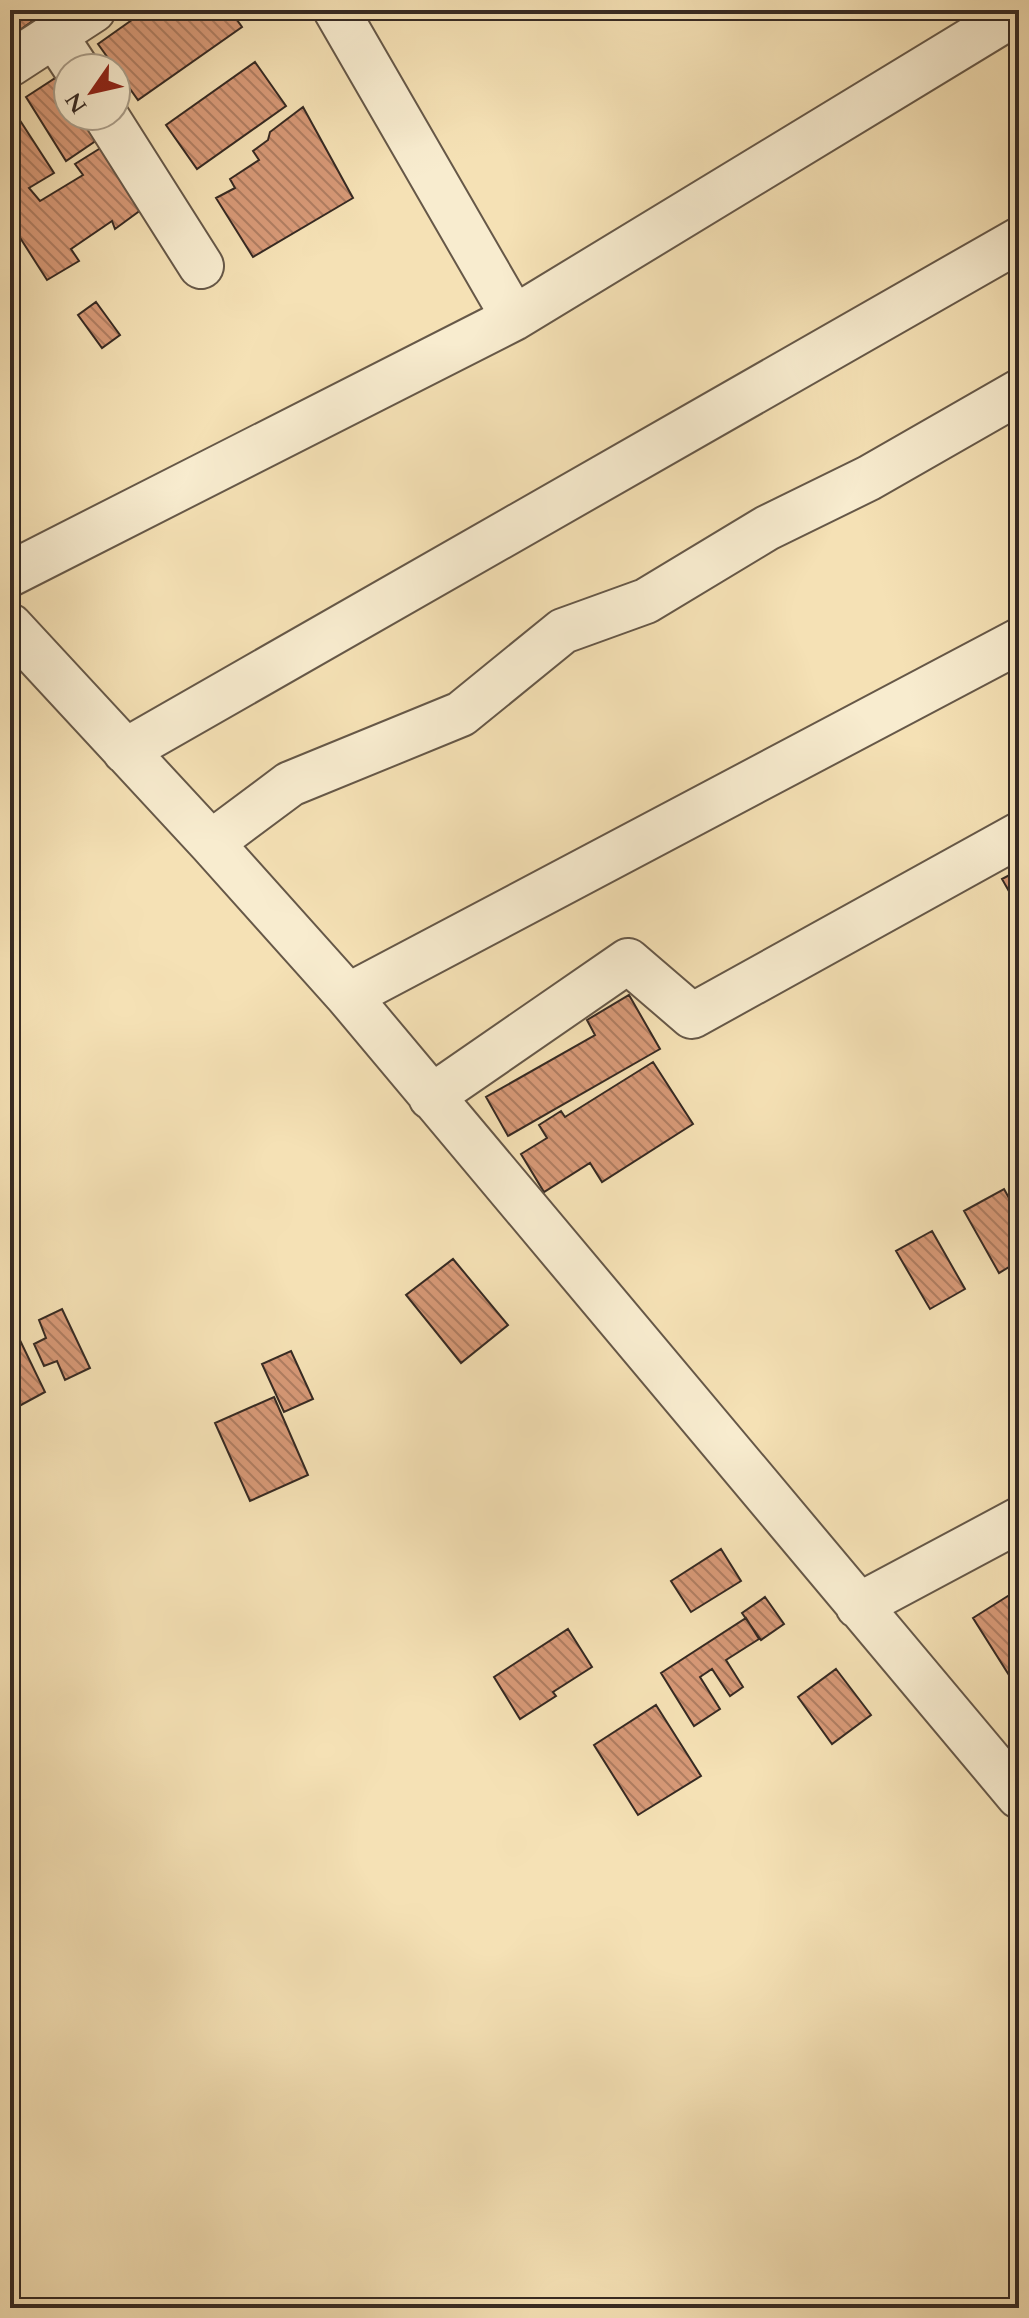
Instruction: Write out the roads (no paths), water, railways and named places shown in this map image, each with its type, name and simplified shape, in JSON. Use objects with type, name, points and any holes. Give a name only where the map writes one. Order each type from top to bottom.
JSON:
[{"type":"street","points":[[65,52],[93,10]]},
{"type":"street","points":[[336,10],[514,318]]},
{"type":"street","points":[[10,574],[514,318],[1019,11]]},
{"type":"street","points":[[10,64],[52,55]]},
{"type":"street","points":[[116,132],[201,266]]},
{"type":"street","points":[[125,751],[1019,240]]},
{"type":"street","points":[[211,843],[290,784],[461,714],[563,631],[646,601],[733,547],[869,478],[1019,392]]},
{"type":"street","points":[[10,626],[348,996],[1019,1796]]},
{"type":"street","points":[[348,996],[1019,641]]},
{"type":"street","points":[[431,1097],[628,961],[692,1016],[1019,835]]},
{"type":"street","points":[[858,1606],[1019,1520]]}]
